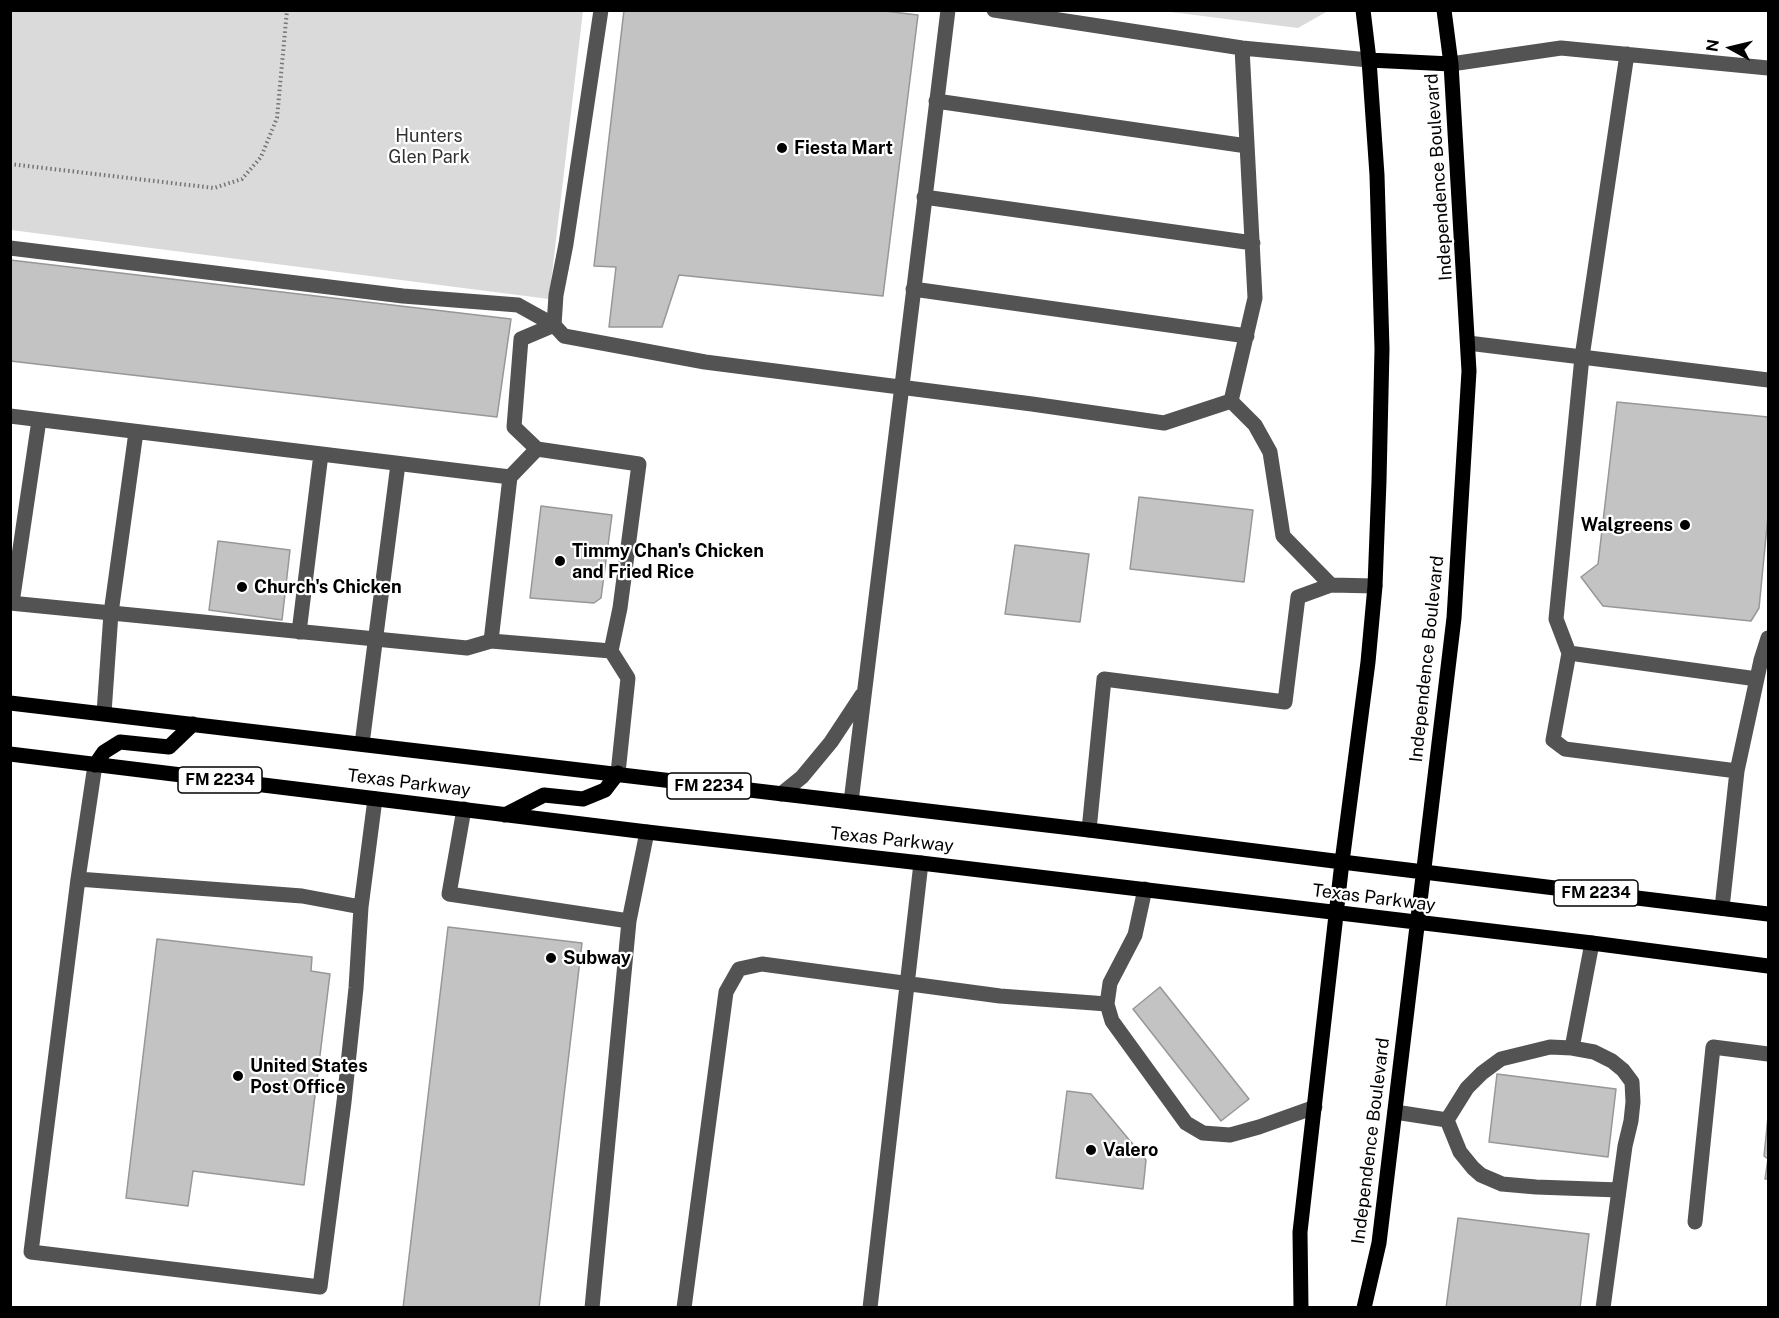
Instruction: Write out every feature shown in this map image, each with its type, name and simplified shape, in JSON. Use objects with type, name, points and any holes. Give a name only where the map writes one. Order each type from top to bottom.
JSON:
[{"type":"main road","points":[[1300,1308],[1300,1232],[1342,862],[1368,662],[1375,586],[1382,349],[1377,175],[1363,10]]},
{"type":"main road","name":"Independence Boulevard","points":[[1364,1308],[1379,1244],[1454,618],[1469,371],[1451,64],[1444,10]]},
{"type":"main road","points":[[1369,60],[1451,64]]},
{"type":"main road","name":"Texas Parkway","points":[[10,703],[618,773],[1768,914]]},
{"type":"main road","points":[[95,765],[104,752],[120,742],[169,747],[194,724]]},
{"type":"main road","name":"Texas Parkway","points":[[10,754],[1768,966]]},
{"type":"main road","points":[[506,815],[544,795],[583,799],[605,790],[618,773]]},
{"type":"lane","points":[[554,325],[556,295],[601,10]]},
{"type":"lane","points":[[851,802],[948,10]]},
{"type":"lane","points":[[994,10],[1242,48],[1369,60]]},
{"type":"lane","points":[[1232,401],[1255,298],[1242,48]]},
{"type":"lane","points":[[1451,64],[1561,48],[1768,68]]},
{"type":"lane","points":[[1627,54],[1582,357],[1556,620],[1569,652],[1553,740],[1565,750],[1737,771]]},
{"type":"lane","points":[[936,101],[1247,146]]},
{"type":"lane","points":[[924,197],[1253,243]]},
{"type":"lane","points":[[10,248],[403,296],[518,305],[554,325],[564,336],[705,362],[1164,423],[1232,401]]},
{"type":"lane","points":[[913,289],[1246,336]]},
{"type":"lane","points":[[554,325],[521,339],[514,427],[537,449],[639,464],[620,608],[611,651],[628,678],[618,773]]},
{"type":"lane","points":[[1468,343],[1768,380]]},
{"type":"lane","points":[[1232,401],[1255,425],[1270,452],[1283,536],[1331,585]]},
{"type":"lane","points":[[10,416],[510,477]]},
{"type":"lane","points":[[39,420],[11,603],[467,648],[491,641],[611,651]]},
{"type":"lane","points":[[104,713],[111,614],[136,432]]},
{"type":"lane","points":[[491,641],[510,477],[537,449]]},
{"type":"lane","points":[[298,632],[321,454]]},
{"type":"lane","points":[[362,744],[398,464]]},
{"type":"lane","points":[[1089,830],[1104,679],[1285,702],[1298,597],[1331,585],[1375,586]]},
{"type":"lane","points":[[1722,908],[1737,771],[1768,638]]},
{"type":"lane","points":[[1569,652],[1757,679]]},
{"type":"lane","points":[[781,794],[802,777],[831,742],[864,693]]},
{"type":"lane","points":[[95,765],[78,879],[31,1252],[320,1287],[347,1068],[356,988],[361,908],[375,799]]},
{"type":"lane","points":[[464,809],[449,894],[629,921]]},
{"type":"lane","points":[[592,1308],[629,921],[647,832]]},
{"type":"lane","points":[[870,1308],[921,863]]},
{"type":"lane","points":[[78,879],[302,896],[361,908]]},
{"type":"lane","points":[[1145,890],[1135,935],[1110,983],[1107,1004],[1113,1021],[1186,1123],[1203,1133],[1230,1135],[1315,1107]]},
{"type":"lane","points":[[1572,1048],[1592,943]]},
{"type":"lane","points":[[684,1308],[726,992],[739,969],[762,964],[999,996],[1107,1004]]},
{"type":"lane","points":[[1447,1120],[1467,1088],[1501,1059],[1550,1047],[1572,1048],[1594,1052],[1612,1061],[1623,1070],[1632,1082],[1633,1102],[1603,1308]]},
{"type":"lane","points":[[1695,1222],[1713,1047],[1768,1054]]},
{"type":"lane","points":[[1395,1112],[1447,1120]]},
{"type":"lane","points":[[1447,1120],[1460,1152],[1473,1168],[1481,1175],[1502,1184],[1619,1190]]},
{"type":"path","points":[[10,164],[214,188],[242,179],[261,156],[277,118],[287,10]]},
{"type":"green space","points":[[1328,10],[1298,28],[1163,11]]},
{"type":"green space","name":"Hunters Glen Park","points":[[11,11],[583,11],[549,299],[11,230]]},
{"type":"building","points":[[624,10],[876,10],[918,15],[883,296],[679,275],[662,327],[609,327],[616,267],[594,266]]},
{"type":"building","points":[[10,260],[511,319],[497,417],[10,361]]},
{"type":"building","points":[[1617,402],[1768,417],[1768,516],[1759,608],[1751,621],[1603,606],[1581,577],[1598,564]]},
{"type":"building","points":[[1139,497],[1253,510],[1244,582],[1130,569]]},
{"type":"building","points":[[541,506],[612,515],[601,598],[594,603],[530,598]]},
{"type":"building","points":[[218,541],[290,550],[282,620],[209,610]]},
{"type":"building","points":[[1015,545],[1089,554],[1080,622],[1005,614]]},
{"type":"building","points":[[448,927],[582,943],[539,1308],[403,1308]]},
{"type":"building","points":[[157,939],[312,957],[311,971],[330,974],[304,1185],[193,1171],[188,1206],[126,1198]]},
{"type":"building","points":[[1160,987],[1249,1099],[1221,1121],[1133,1009]]},
{"type":"building","points":[[1497,1074],[1616,1089],[1608,1157],[1489,1142]]},
{"type":"building","points":[[1067,1091],[1091,1094],[1146,1160],[1143,1189],[1056,1178]]},
{"type":"building","points":[[1768,1117],[1768,1159],[1764,1156]]},
{"type":"building","points":[[1768,1159],[1768,1179],[1765,1179]]},
{"type":"building","points":[[1458,1218],[1589,1234],[1580,1308],[1446,1308]]},
{"type":"place","name":"Fiesta Mart","points":[[782,148]]},
{"type":"place","name":"Walgreens","points":[[1685,525]]},
{"type":"place","name":"Timmy Chan's Chicken and Fried Rice","points":[[560,561]]},
{"type":"place","name":"Church's Chicken","points":[[242,587]]},
{"type":"place","name":"Subway","points":[[551,958]]},
{"type":"place","name":"United States Post Office","points":[[238,1076]]},
{"type":"place","name":"Valero","points":[[1091,1150]]}]
